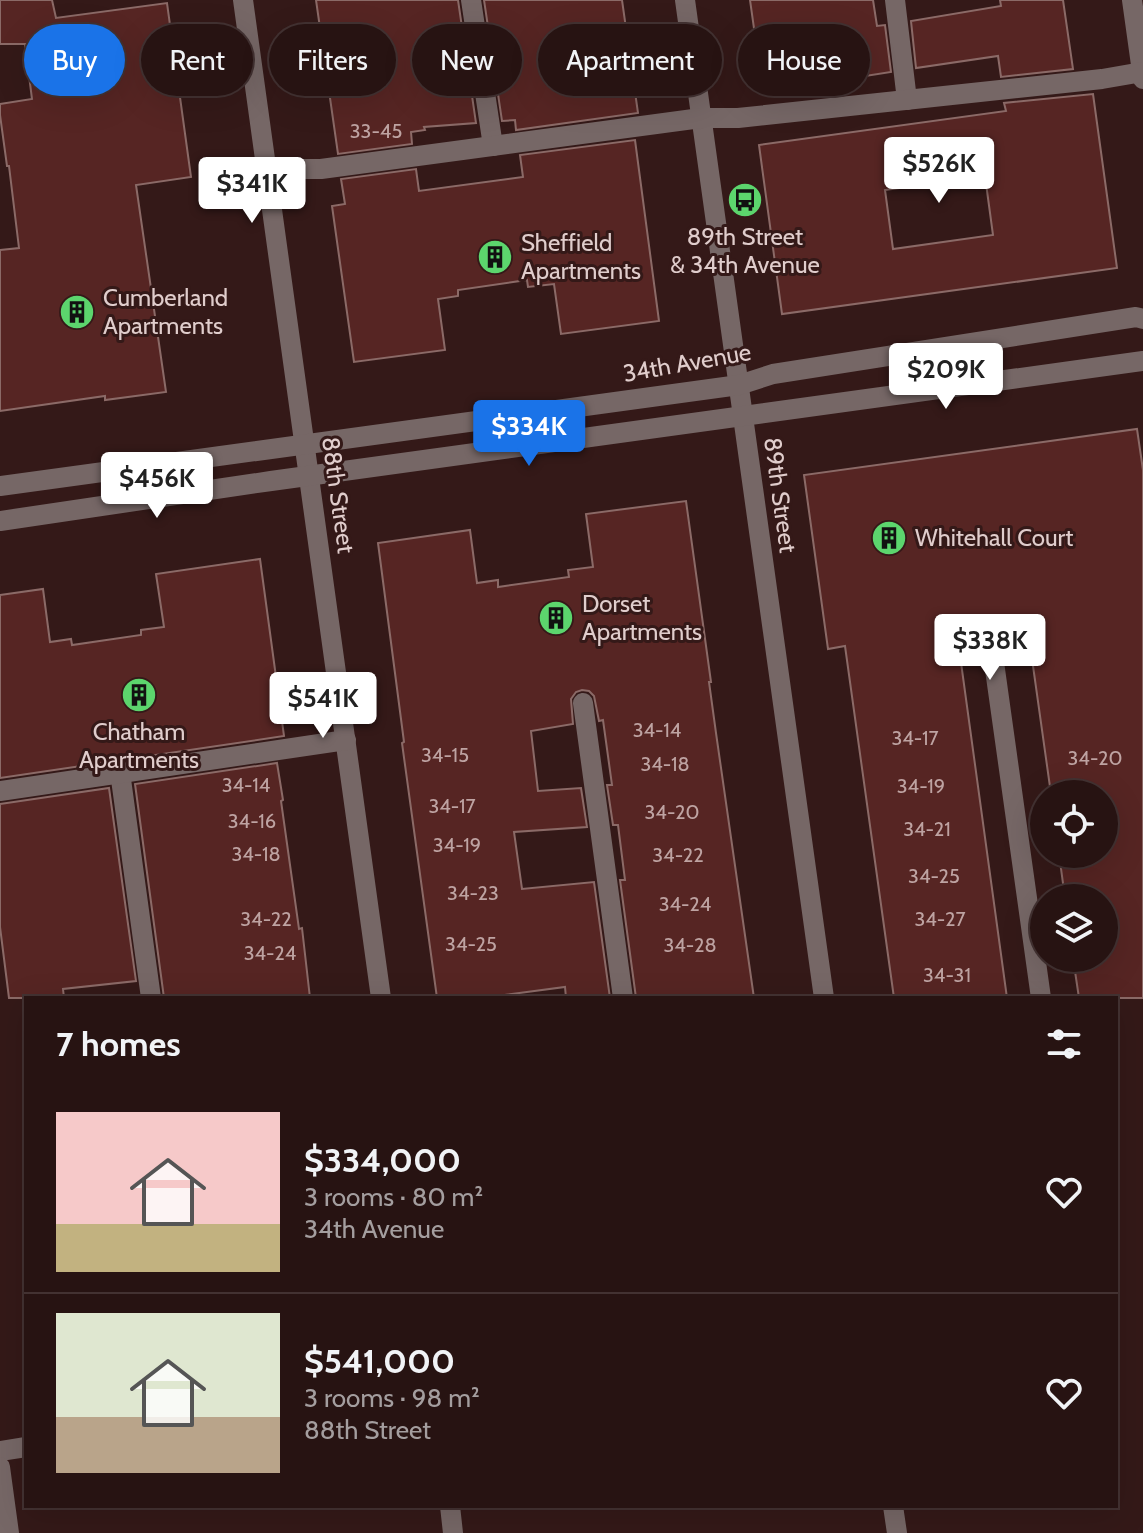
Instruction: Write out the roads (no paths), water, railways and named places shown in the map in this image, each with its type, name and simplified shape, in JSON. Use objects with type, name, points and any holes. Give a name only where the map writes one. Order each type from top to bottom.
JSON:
[{"type":"street","name":"88th Street","points":[[243,0],[381,996]]},
{"type":"street","points":[[471,0],[493,146]]},
{"type":"street","name":"89th Street","points":[[685,0],[824,996]]},
{"type":"street","points":[[895,0],[907,100]]},
{"type":"street","points":[[1132,0],[1143,79]]},
{"type":"street","points":[[267,169],[321,169],[701,118],[738,118],[1102,79],[1142,72]]},
{"type":"street","name":"34th Avenue","points":[[0,486],[739,385],[773,374],[1136,317],[1143,319]]},
{"type":"street","points":[[0,521],[1143,361]]},
{"type":"street","points":[[992,648],[1041,996]]},
{"type":"street","points":[[583,703],[623,996]]},
{"type":"street","points":[[0,791],[346,740]]},
{"type":"street","points":[[120,772],[151,996]]},
{"type":"street","points":[[0,1451],[24,1447]]},
{"type":"street","points":[[0,1467],[9,1533]]},
{"type":"street","points":[[450,1508],[453,1533]]},
{"type":"street","points":[[893,1508],[897,1533]]},
{"type":"place","name":"89th Street & 34th Avenue","points":[[745,200]]},
{"type":"place","name":"Sheffield Apartments","points":[[495,257]]},
{"type":"place","name":"Cumberland Apartments","points":[[77,312]]},
{"type":"place","name":"Whitehall Court","points":[[889,538]]},
{"type":"place","name":"Dorset Apartments","points":[[556,618]]},
{"type":"place","name":"Chatham Apartments","points":[[139,695]]}]
